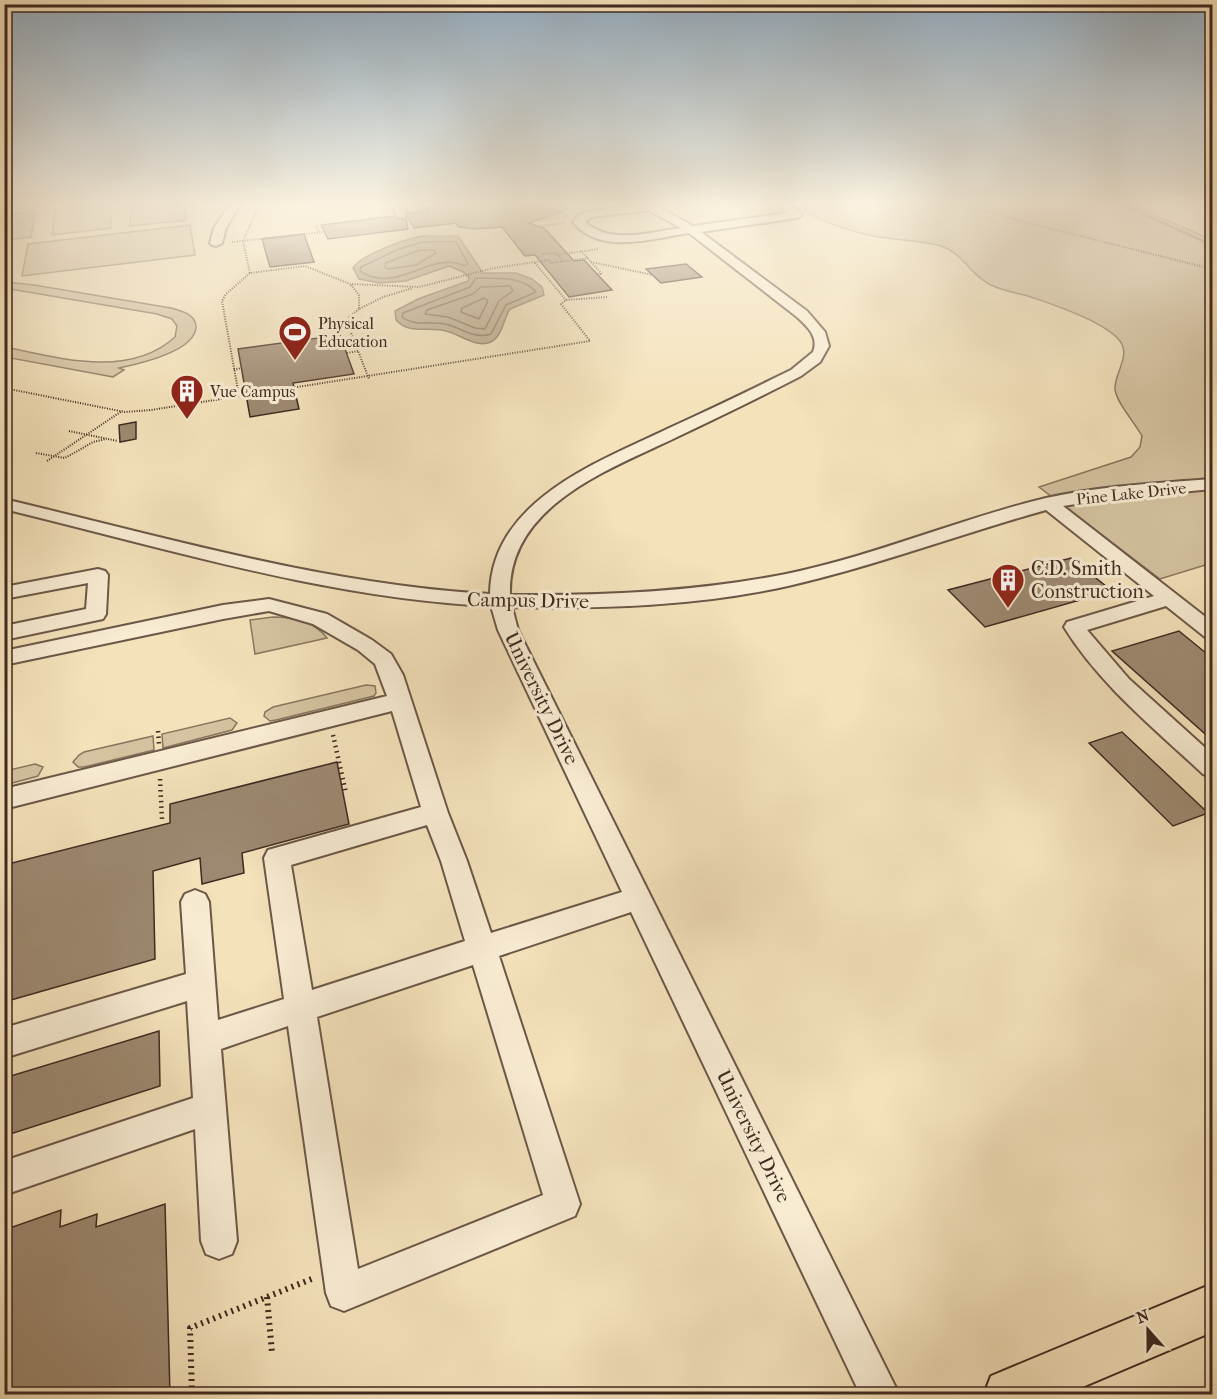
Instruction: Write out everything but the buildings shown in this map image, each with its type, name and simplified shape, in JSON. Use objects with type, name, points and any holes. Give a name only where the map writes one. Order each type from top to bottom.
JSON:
[{"type":"main road","points":[[1009,1395],[1212,1308]]},
{"type":"street","name":"University Drive","points":[[743,269],[815,325],[823,340],[820,355],[796,373],[587,474],[548,499],[516,537],[499,585],[500,601],[508,630],[880,1395]]},
{"type":"street","name":"Pine Lake Drive","points":[[1049,503],[1212,484]]},
{"type":"street","name":"Campus Drive","points":[[4,504],[338,584],[419,595],[500,601],[637,599],[711,592],[776,582],[828,571],[1049,503]]},
{"type":"street","points":[[1049,503],[1212,632]]},
{"type":"street","points":[[4,593],[98,575],[96,614],[4,633]]},
{"type":"street","points":[[320,619],[338,584]]},
{"type":"street","points":[[1169,598],[1074,627],[1090,650],[1128,690],[1212,768]]},
{"type":"street","points":[[4,658],[223,612],[269,605],[320,619],[383,659],[392,675],[435,813],[454,861],[482,948],[562,1204],[344,1293],[277,858],[435,813]]},
{"type":"street","points":[[51,648],[54,622]]},
{"type":"street","points":[[4,799],[400,701]]},
{"type":"street","points":[[205,1039],[638,898]]},
{"type":"street","points":[[195,902],[219,1241]]},
{"type":"street","points":[[4,1043],[201,983]]},
{"type":"street","points":[[4,1178],[210,1108]]},
{"type":"path","points":[[239,396],[222,301],[226,294],[250,273],[272,269]]},
{"type":"path","points":[[317,269],[350,284],[419,287]]},
{"type":"path","points":[[368,377],[348,325],[348,318],[359,309],[383,297],[487,269]]},
{"type":"path","points":[[541,269],[566,300]]},
{"type":"path","points":[[597,274],[602,274],[598,269]]},
{"type":"path","points":[[626,269],[653,275]]},
{"type":"path","points":[[350,284],[359,295],[359,309]]},
{"type":"path","points":[[591,293],[594,297]]},
{"type":"path","points":[[4,388],[122,411],[151,410],[590,340],[561,304],[566,300],[606,297]]},
{"type":"path","points":[[347,353],[359,351]]},
{"type":"path","points":[[234,370],[242,368]]},
{"type":"path","points":[[273,391],[275,398]]},
{"type":"path","points":[[47,461],[122,411]]},
{"type":"path","points":[[69,431],[118,441]]},
{"type":"path","points":[[36,453],[67,457],[93,442],[106,439]]},
{"type":"path","points":[[329,718],[346,793]]},
{"type":"path","points":[[192,1395],[190,1328],[340,1268]]},
{"type":"path","points":[[267,1297],[272,1353]]},
{"type":"shaded area","points":[[23,269],[77,269],[22,276]]},
{"type":"shaded area","points":[[971,269],[1212,269],[1212,563],[1160,579],[1039,487],[1131,457],[1140,447],[1142,436],[1122,406],[1115,389],[1123,359],[1123,347],[1113,334],[1092,321],[1034,298],[991,285]]},
{"type":"shaded area","points":[[5,282],[171,308],[191,316],[196,327],[193,336],[176,350],[151,360],[119,368],[124,370],[113,377],[5,357],[5,347],[70,360],[115,362],[136,358],[157,350],[175,337],[177,326],[172,319],[157,314],[5,288]]},
{"type":"shaded area","points":[[273,617],[303,621],[322,632],[327,638],[255,654],[250,620]]},
{"type":"shaded area","points":[[366,685],[375,686],[374,696],[276,720],[270,721],[264,716],[265,712],[273,707]]},
{"type":"shaded area","points":[[230,718],[237,723],[232,730],[163,748],[162,734]]},
{"type":"shaded area","points":[[153,736],[154,750],[84,767],[78,767],[73,762],[84,752]]},
{"type":"shaded area","points":[[35,764],[43,767],[38,776],[5,785],[5,771]]},
{"type":"water","points":[[354,269],[440,269],[406,281],[379,283],[359,279]]},
{"type":"water","points":[[457,269],[480,269],[483,273],[516,273],[532,279],[542,287],[544,295],[510,309],[500,333],[489,343],[477,343],[440,330],[413,329],[401,325],[396,320],[395,311],[418,299],[468,281],[469,278]]},
{"type":"place","name":"Physical Education","points":[[295,361]]},
{"type":"place","name":"Vue Campus","points":[[187,420]]},
{"type":"place","name":"C.D. Smith Construction","points":[[1008,609]]}]
